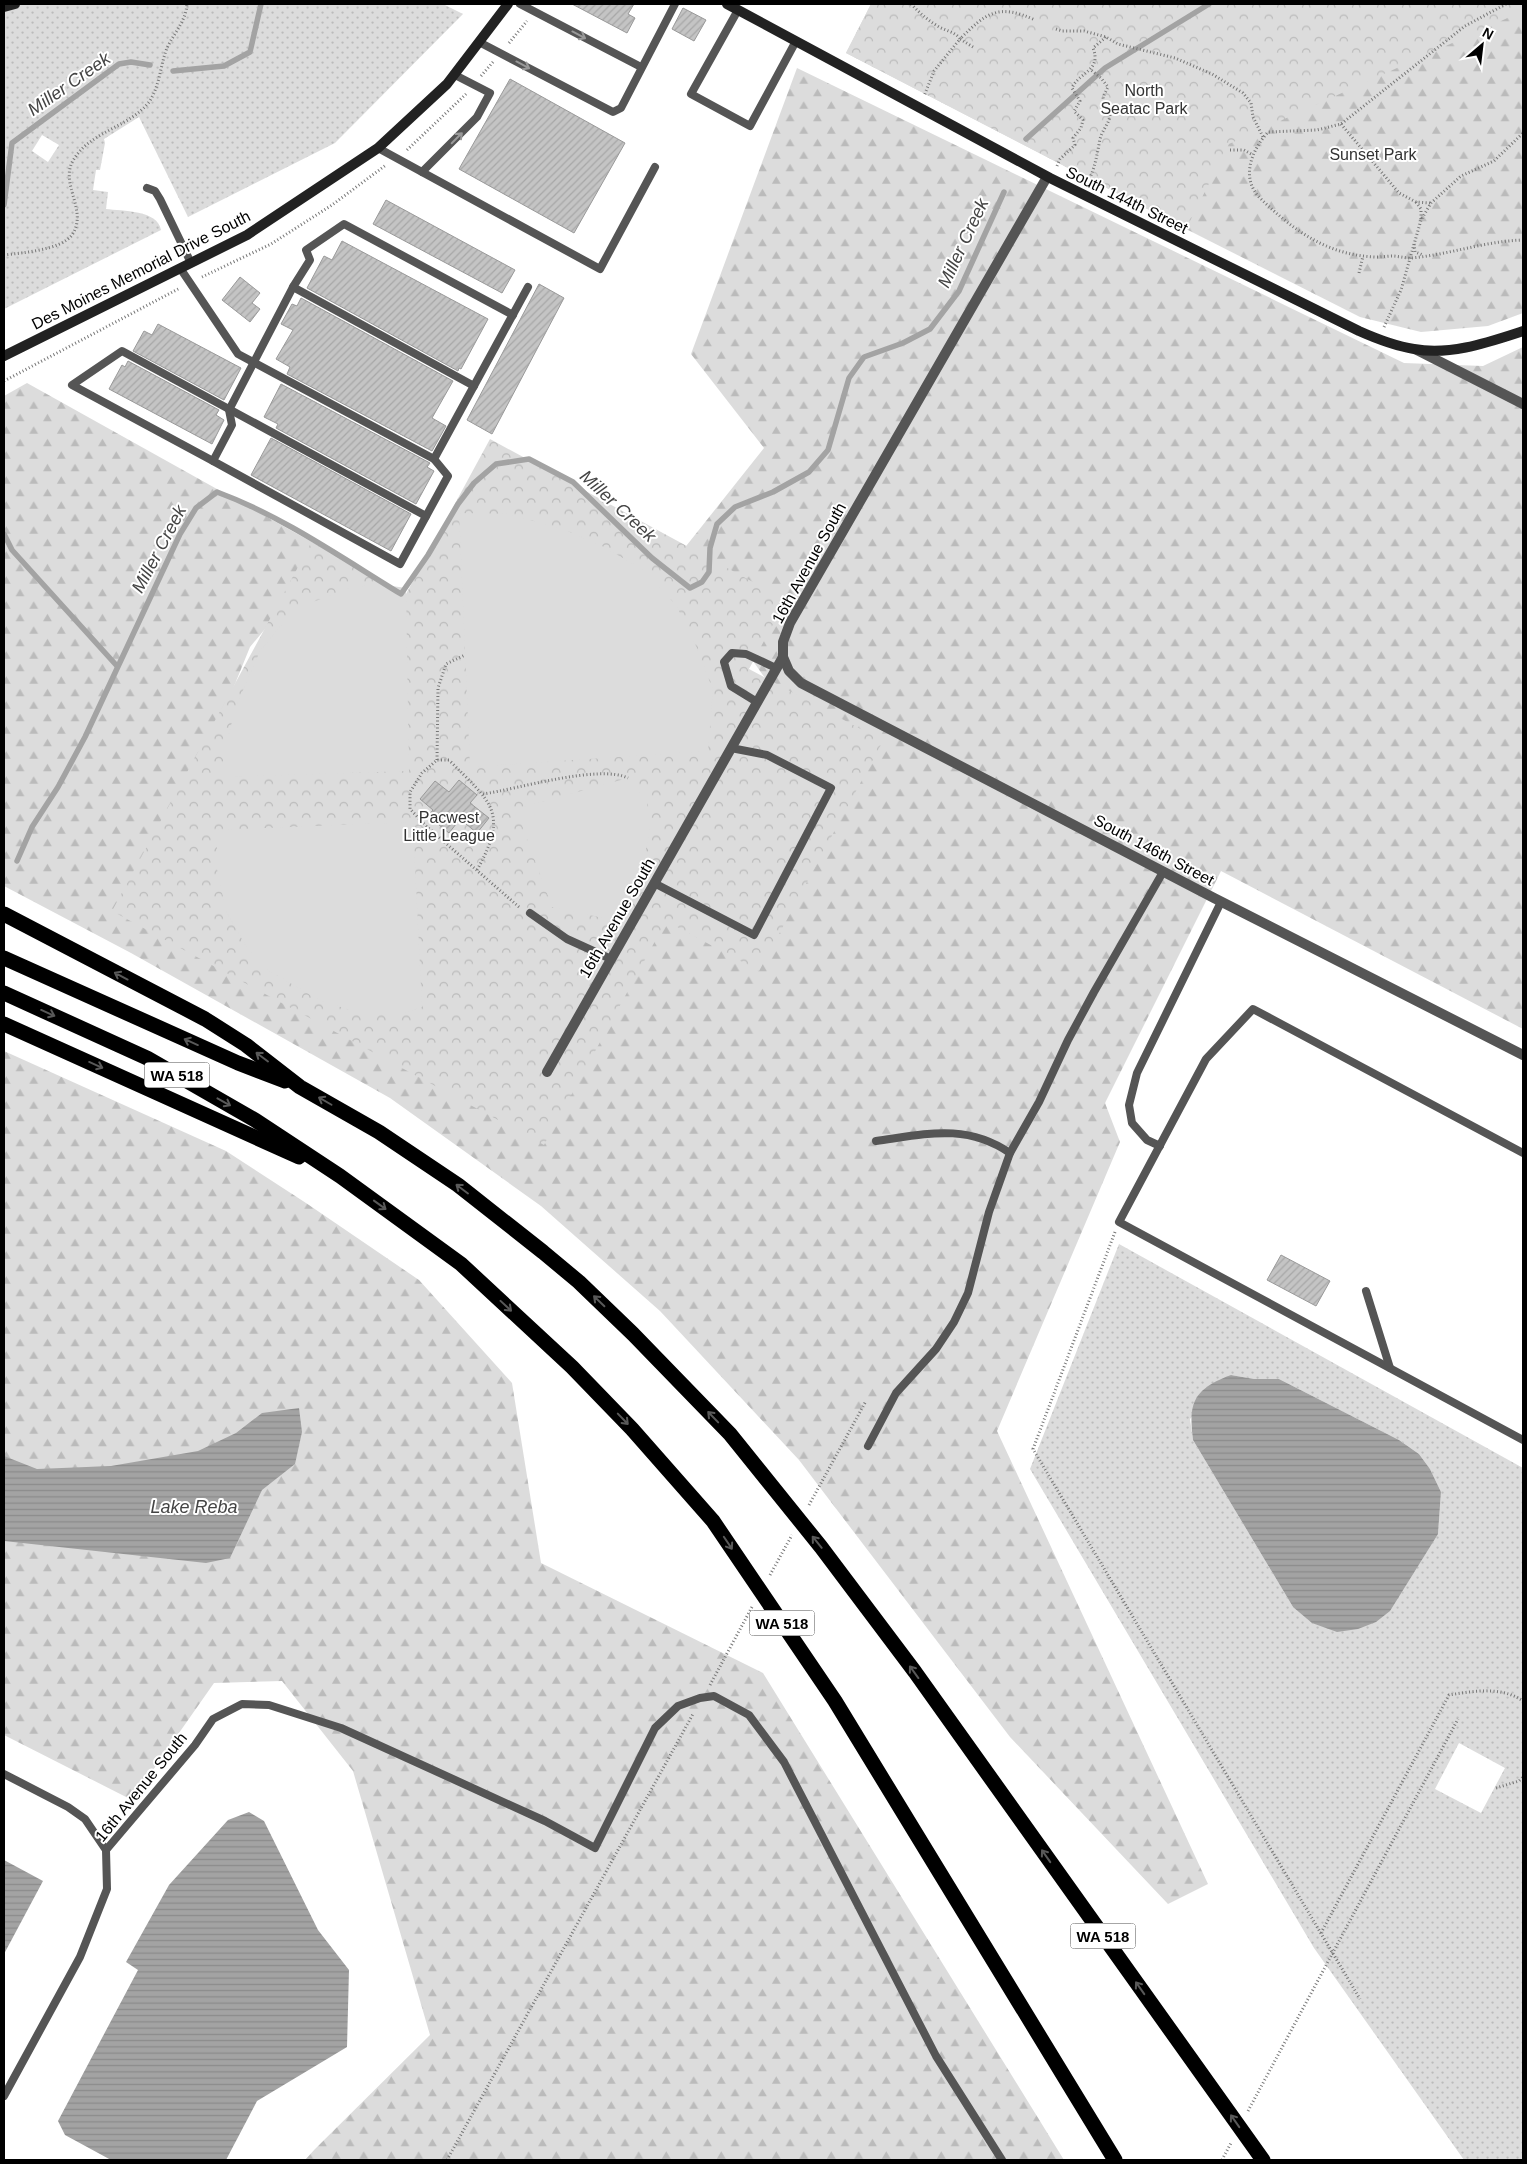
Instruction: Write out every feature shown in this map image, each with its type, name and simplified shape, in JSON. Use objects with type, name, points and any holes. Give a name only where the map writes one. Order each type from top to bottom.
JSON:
[{"type":"highway","points":[[4,914],[205,1019],[246,1045],[300,1087]]},
{"type":"highway","name":"WA 518","points":[[4,958],[238,1063],[300,1087],[379,1132],[458,1185],[579,1282],[633,1334],[730,1434],[821,1547],[915,1672],[1263,2160]]},
{"type":"highway","name":"WA 518","points":[[4,993],[147,1058],[255,1120],[340,1176],[461,1264],[592,1388],[632,1430],[713,1521],[835,1701],[1114,2160]]},
{"type":"highway","points":[[4,1024],[340,1176]]},
{"type":"street","points":[[4,7],[15,4]]},
{"type":"street","name":"Des Moines Memorial Drive South","points":[[4,356],[247,235],[378,148],[447,84],[508,4]]},
{"type":"street","name":"South 144th Street","points":[[727,4],[1082,194],[1378,339],[1416,350],[1523,404]]},
{"type":"street","name":"16th Avenue South","points":[[547,1072],[783,657],[783,642],[790,623],[1049,177]]},
{"type":"street","points":[[1416,350],[1454,349],[1490,342],[1523,330]]},
{"type":"street","name":"South 146th Street","points":[[783,657],[789,671],[801,683],[1221,902],[1523,1054]]},
{"type":"lane","points":[[520,4],[641,68]]},
{"type":"lane","points":[[480,42],[613,112],[621,108],[675,4]]},
{"type":"lane","points":[[738,10],[691,94],[750,126],[796,41]]},
{"type":"lane","points":[[422,172],[477,117],[490,93],[455,75]]},
{"type":"lane","points":[[378,148],[600,269],[655,167]]},
{"type":"lane","points":[[147,188],[155,192],[160,199],[191,263]]},
{"type":"lane","points":[[213,461],[232,425],[229,410],[293,287],[310,260],[306,250],[344,224],[512,315]]},
{"type":"lane","points":[[180,268],[238,354],[434,459],[448,476],[400,564],[72,385],[122,351],[426,516]]},
{"type":"lane","points":[[293,287],[474,386]]},
{"type":"lane","points":[[434,459],[528,287]]},
{"type":"lane","points":[[757,702],[731,686],[724,662],[732,654],[746,654],[776,668]]},
{"type":"lane","points":[[654,883],[754,935],[831,788],[767,755],[731,748]]},
{"type":"lane","points":[[868,1446],[896,1393],[936,1349],[954,1322],[968,1293],[989,1212],[1010,1153],[1039,1102],[1068,1040],[1094,992],[1163,872]]},
{"type":"lane","points":[[1160,1146],[1147,1140],[1132,1123],[1129,1105],[1137,1073],[1221,902]]},
{"type":"lane","points":[[530,913],[567,939],[611,959]]},
{"type":"lane","points":[[1523,1153],[1253,1009],[1206,1059],[1119,1222],[1523,1440]]},
{"type":"lane","points":[[876,1141],[932,1133],[960,1134],[993,1142],[1010,1153]]},
{"type":"lane","points":[[1366,1291],[1390,1368]]},
{"type":"lane","name":"16th Avenue South","points":[[4,2096],[80,1957],[106,1889],[106,1850],[196,1745],[213,1719],[242,1704],[269,1705],[341,1728],[544,1821],[595,1848],[655,1728],[678,1706],[700,1698],[714,1696],[750,1714],[784,1762],[936,2056],[1002,2160]]},
{"type":"lane","points":[[4,1774],[68,1807],[85,1819],[106,1850]]},
{"type":"path","points":[[4,255],[60,244],[71,236],[78,221],[76,203],[68,173],[73,160],[84,146],[147,104],[154,94],[166,50],[186,13],[187,4]]},
{"type":"path","points":[[912,4],[923,16],[946,31],[957,34],[960,39],[973,47]]},
{"type":"path","points":[[1506,4],[1465,26],[1341,124],[1317,130],[1268,132],[1253,154],[1248,176],[1257,195],[1294,229],[1321,245],[1337,251],[1362,256],[1410,258],[1504,240],[1523,240]]},
{"type":"path","points":[[919,107],[934,71],[960,39],[985,16],[1004,12],[1019,13],[1035,20]]},
{"type":"path","points":[[1056,29],[1084,31],[1106,37],[1118,44],[1183,60],[1243,93],[1251,104],[1253,117],[1264,137]]},
{"type":"path","points":[[1049,177],[1060,159],[1075,145],[1073,138],[1083,120],[1074,111],[1080,101],[1072,88],[1075,81],[1091,70],[1096,55],[1093,48],[1106,37]]},
{"type":"path","points":[[1082,194],[1095,168],[1100,138],[1111,115],[1110,106],[1104,104],[1103,97],[1108,87],[1091,70]]},
{"type":"path","points":[[1341,124],[1399,192],[1416,202],[1421,209],[1421,220]]},
{"type":"path","points":[[1378,339],[1402,290],[1421,220],[1431,203],[1461,176],[1494,161],[1523,134]]},
{"type":"path","points":[[1230,150],[1244,150],[1253,154]]},
{"type":"path","points":[[1416,202],[1431,203]]},
{"type":"path","points":[[1414,244],[1415,252],[1423,256]]},
{"type":"path","points":[[1359,273],[1362,256]]},
{"type":"path","points":[[437,760],[438,688],[446,664],[465,655]]},
{"type":"path","points":[[477,870],[489,848],[495,821],[488,800],[449,760],[437,760],[422,772],[410,792],[410,808],[426,826],[513,903],[530,913]]},
{"type":"path","points":[[482,794],[598,773],[618,773],[628,778]]},
{"type":"path","points":[[1119,1222],[1032,1449],[1360,1999]]},
{"type":"path","points":[[808,1506],[866,1401]]},
{"type":"path","points":[[770,1575],[794,1532]]},
{"type":"path","points":[[707,1689],[755,1602]]},
{"type":"path","points":[[1321,1934],[1450,1695],[1483,1690],[1515,1695],[1523,1701]]},
{"type":"path","points":[[447,2160],[698,1706]]},
{"type":"path","points":[[1245,2117],[1458,1719]]},
{"type":"path","points":[[1496,1788],[1519,1781],[1523,1777]]},
{"type":"path","points":[[1222,2160],[1236,2134]]},
{"type":"green space","points":[[4,4],[443,4],[463,14],[335,143],[188,217],[139,117],[104,139],[105,143],[100,170],[96,170],[93,190],[108,192],[106,209],[130,211],[146,215],[158,223],[161,230],[4,309]],"holes":[[[42,135],[59,145],[48,162],[32,151]]]},
{"type":"green space","name":"Sunset Park","points":[[871,4],[1523,4],[1523,313],[1488,326],[1421,332],[1360,317],[846,53]]},
{"type":"green space","name":"North Seatac Park","points":[[871,4],[1523,4],[1523,11],[1229,144],[1186,229],[846,53]]},
{"type":"green space","points":[[797,68],[1404,363],[1483,366],[1523,347],[1523,1029],[1221,871],[1105,1103],[1120,1142],[997,1431],[1208,1884],[1168,1904],[1010,1737],[799,1460],[660,1311],[541,1206],[390,1098],[131,953],[4,886],[4,396],[27,383],[380,580],[328,583],[285,605],[250,647],[191,792],[774,691],[679,555],[764,448],[691,354]]},
{"type":"green space","name":"Pacwest Little League","points":[[490,439],[786,600],[749,669],[883,741],[759,971],[666,921],[544,1145],[112,911],[311,543],[406,594]]},
{"type":"green space","points":[[459,513],[508,514],[563,529],[602,546],[642,569],[676,605],[697,648],[713,690],[708,751],[470,767]]},
{"type":"green space","points":[[378,584],[406,588],[409,771],[221,777],[224,753],[236,706],[260,651],[283,623],[313,602],[349,588]]},
{"type":"green space","points":[[628,778],[647,802],[650,828],[642,870],[608,919],[552,907],[516,809]]},
{"type":"green space","points":[[413,822],[422,1007],[397,1016],[359,1013],[319,1000],[268,970],[247,948],[226,911],[217,869],[217,830]]},
{"type":"green space","points":[[4,1051],[226,1151],[419,1280],[512,1383],[541,1563],[763,1673],[1064,2160],[305,2160],[430,2035],[353,1771],[282,1681],[214,1683],[132,1800],[4,1735]]},
{"type":"green space","points":[[1119,1244],[1523,1468],[1523,2160],[1464,2160],[1314,1948],[1030,1469]],"holes":[[[1231,1375],[1254,1379],[1279,1379],[1399,1440],[1419,1454],[1430,1469],[1441,1492],[1438,1534],[1293,1607],[1193,1440],[1190,1419]],[[1459,1743],[1505,1768],[1481,1813],[1435,1789]]]},
{"type":"water","points":[[1231,1375],[1254,1379],[1279,1379],[1399,1440],[1419,1454],[1430,1469],[1441,1492],[1438,1534],[1390,1611],[1376,1622],[1358,1629],[1337,1632],[1312,1623],[1293,1607],[1193,1440],[1192,1416],[1196,1398],[1209,1386]]},
{"type":"water","name":"Lake Reba","points":[[299,1408],[302,1432],[295,1464],[262,1490],[230,1558],[206,1563],[4,1541],[4,1456],[37,1469],[111,1466],[198,1451],[236,1433],[262,1413]]},
{"type":"water","points":[[249,1812],[264,1821],[318,1930],[349,1970],[347,2047],[257,2101],[226,2160],[111,2160],[65,2135],[58,2121],[138,1970],[126,1962],[169,1885],[228,1820]]},
{"type":"water","points":[[4,1860],[43,1881],[4,1954]]},
{"type":"building","points":[[572,4],[634,4],[628,14],[635,18],[627,33]]},
{"type":"building","points":[[683,8],[706,20],[694,41],[672,29]]},
{"type":"building","points":[[510,79],[625,143],[574,233],[459,169]]},
{"type":"building","points":[[386,200],[515,270],[502,293],[373,224]]},
{"type":"building","points":[[342,241],[488,319],[461,369],[459,368],[458,371],[307,288],[324,256],[332,260]]},
{"type":"building","points":[[240,277],[260,293],[252,303],[260,309],[250,322],[222,300]]},
{"type":"building","points":[[539,284],[564,298],[492,434],[467,420]]},
{"type":"building","points":[[301,298],[453,381],[432,418],[446,426],[432,451],[287,374],[290,367],[276,359],[293,330],[281,324],[292,304],[297,306]]},
{"type":"building","points":[[158,324],[241,368],[224,400],[133,351],[144,331],[152,335]]},
{"type":"building","points":[[128,361],[219,410],[216,415],[224,420],[212,444],[109,389],[122,365],[125,367]]},
{"type":"building","points":[[281,384],[430,463],[427,467],[434,471],[416,504],[276,428],[278,424],[264,417]]},
{"type":"building","points":[[271,438],[411,514],[391,551],[251,475]]},
{"type":"building","points":[[459,780],[477,795],[470,803],[489,818],[477,833],[460,819],[449,833],[428,816],[433,810],[420,799],[435,781],[449,792]]},
{"type":"building","points":[[1281,1255],[1330,1281],[1316,1306],[1267,1280]]},
{"type":"waterway","points":[[173,71],[224,66],[250,52],[261,4]]},
{"type":"waterway","name":"Miller Creek","points":[[1026,139],[1105,68],[1209,4]]},
{"type":"waterway","name":"Miller Creek","points":[[4,205],[12,143],[119,64],[131,62],[150,65]]},
{"type":"waterway","name":"Miller Creek","points":[[17,861],[32,827],[58,787],[85,737],[180,534],[196,508],[217,492],[288,525],[401,594],[428,555],[458,504],[474,483],[496,464],[529,459],[573,482],[652,558],[690,588],[702,582],[709,572],[710,548],[717,524],[735,507],[773,492],[809,472],[828,450],[849,378],[864,357],[903,343],[930,329],[959,291],[1004,192]]},
{"type":"waterway","name":"Miller Creek","points":[[4,534],[12,550],[117,666]]}]
